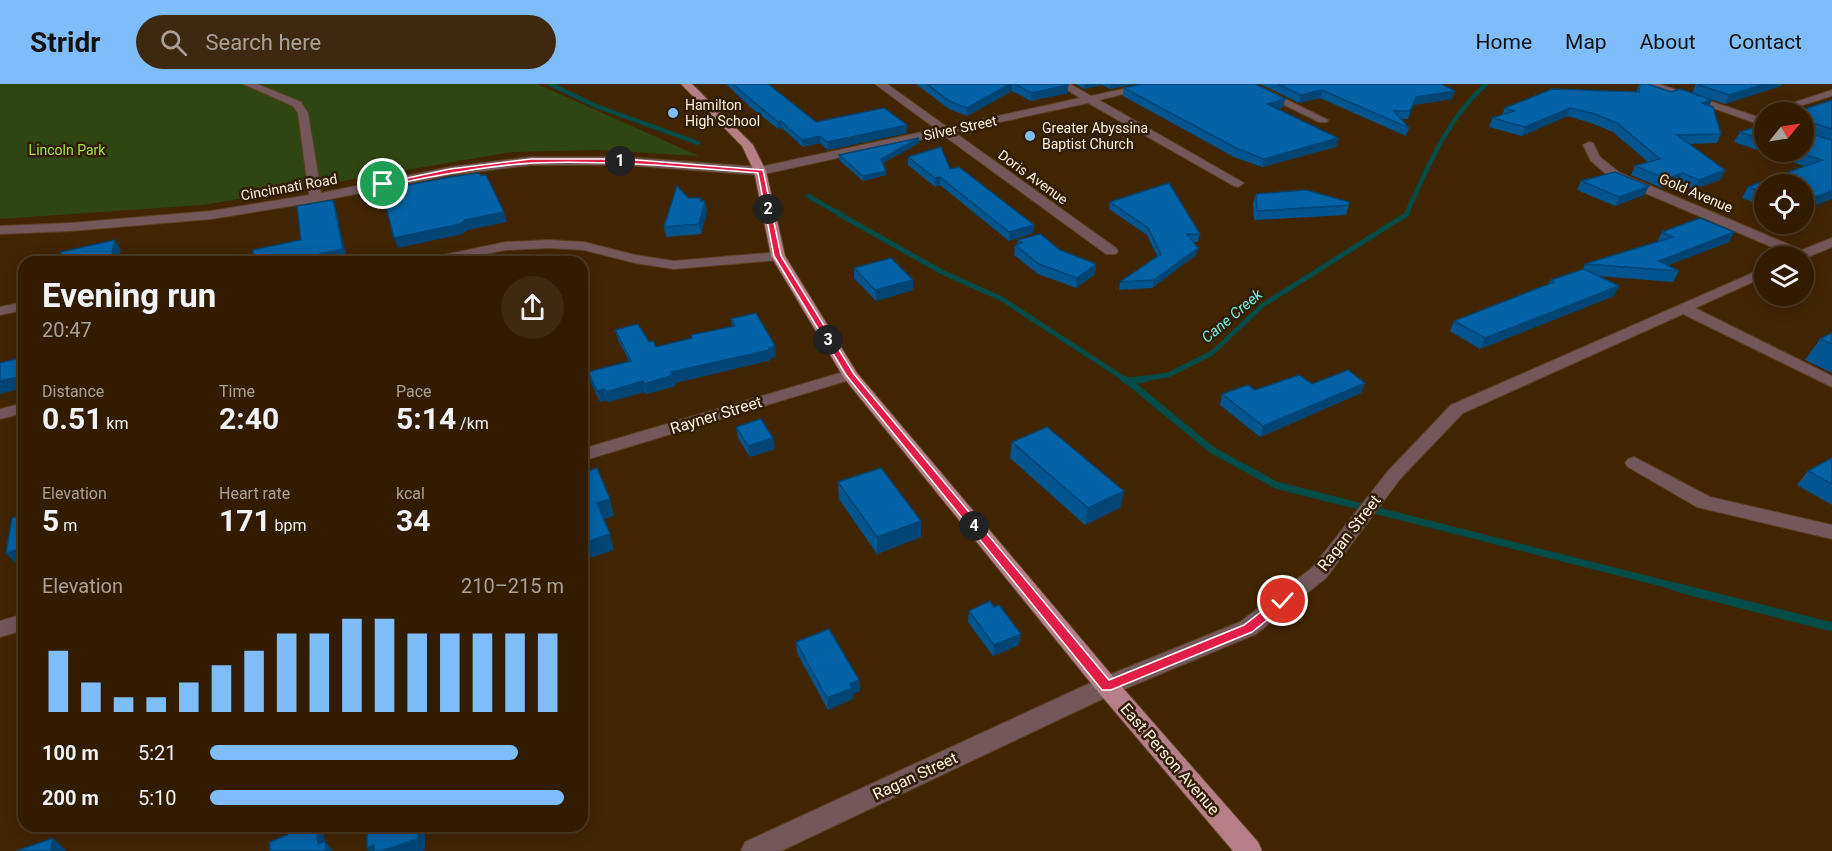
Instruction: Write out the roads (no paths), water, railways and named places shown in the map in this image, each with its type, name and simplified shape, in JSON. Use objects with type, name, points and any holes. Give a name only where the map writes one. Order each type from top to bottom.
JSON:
[{"type":"main road","name":"East Person Avenue","points":[[686,84],[747,145],[760,171],[778,256],[850,375],[1107,686],[1250,851]]},
{"type":"street","points":[[248,84],[297,104],[303,113],[316,198]]},
{"type":"street","name":"Doris Avenue","points":[[880,84],[1111,251]]},
{"type":"street","points":[[1063,84],[1238,183]]},
{"type":"street","name":"Silver Street","points":[[760,171],[1160,84]]},
{"type":"street","points":[[1247,84],[1323,120]]},
{"type":"street","points":[[1649,84],[1754,119]]},
{"type":"street","points":[[1803,102],[1832,93]]},
{"type":"street","name":"Gold Avenue","points":[[1589,145],[1595,159],[1616,176],[1778,246]]},
{"type":"street","name":"Cincinnati Road","points":[[0,230],[171,220],[316,198],[450,171],[531,161],[624,161],[760,171]]},
{"type":"street","points":[[1814,250],[1832,242]]},
{"type":"street","points":[[458,256],[506,246],[549,244],[584,246],[635,259],[674,265],[778,256]]},
{"type":"street","name":"Ragan Street","points":[[754,851],[1107,686],[1248,628],[1319,573],[1398,471],[1457,409],[1754,276]]},
{"type":"street","points":[[0,311],[18,307]]},
{"type":"street","points":[[1683,308],[1832,382]]},
{"type":"street","name":"Rayner Street","points":[[588,453],[850,375]]},
{"type":"street","points":[[0,414],[18,410]]},
{"type":"street","points":[[1634,463],[1704,502],[1832,532]]},
{"type":"street","points":[[0,629],[18,624]]},
{"type":"waterway","name":"Cane Creek","points":[[550,84],[596,106],[698,143]]},
{"type":"waterway","name":"Cane Creek","points":[[1406,214],[1430,162],[1449,128],[1486,84]]},
{"type":"waterway","name":"Cane Creek","points":[[808,196],[842,215]]},
{"type":"waterway","name":"Cane Creek","points":[[839,214],[942,272],[1002,299],[1126,380]]},
{"type":"waterway","name":"Cane Creek","points":[[1135,380],[1168,375],[1212,353],[1263,305],[1406,214]]},
{"type":"waterway","name":"Cane Creek","points":[[1128,381],[1145,379]]},
{"type":"waterway","points":[[1128,381],[1212,450],[1276,485],[1681,588]]},
{"type":"waterway","points":[[1675,587],[1832,627]]},
{"type":"place","name":"Hamilton High School","points":[[673,113]]},
{"type":"place","name":"Greater Abyssina Baptist Church","points":[[1030,136]]},
{"type":"park label","name":"Lincoln Park","points":[[67,150]]}]
